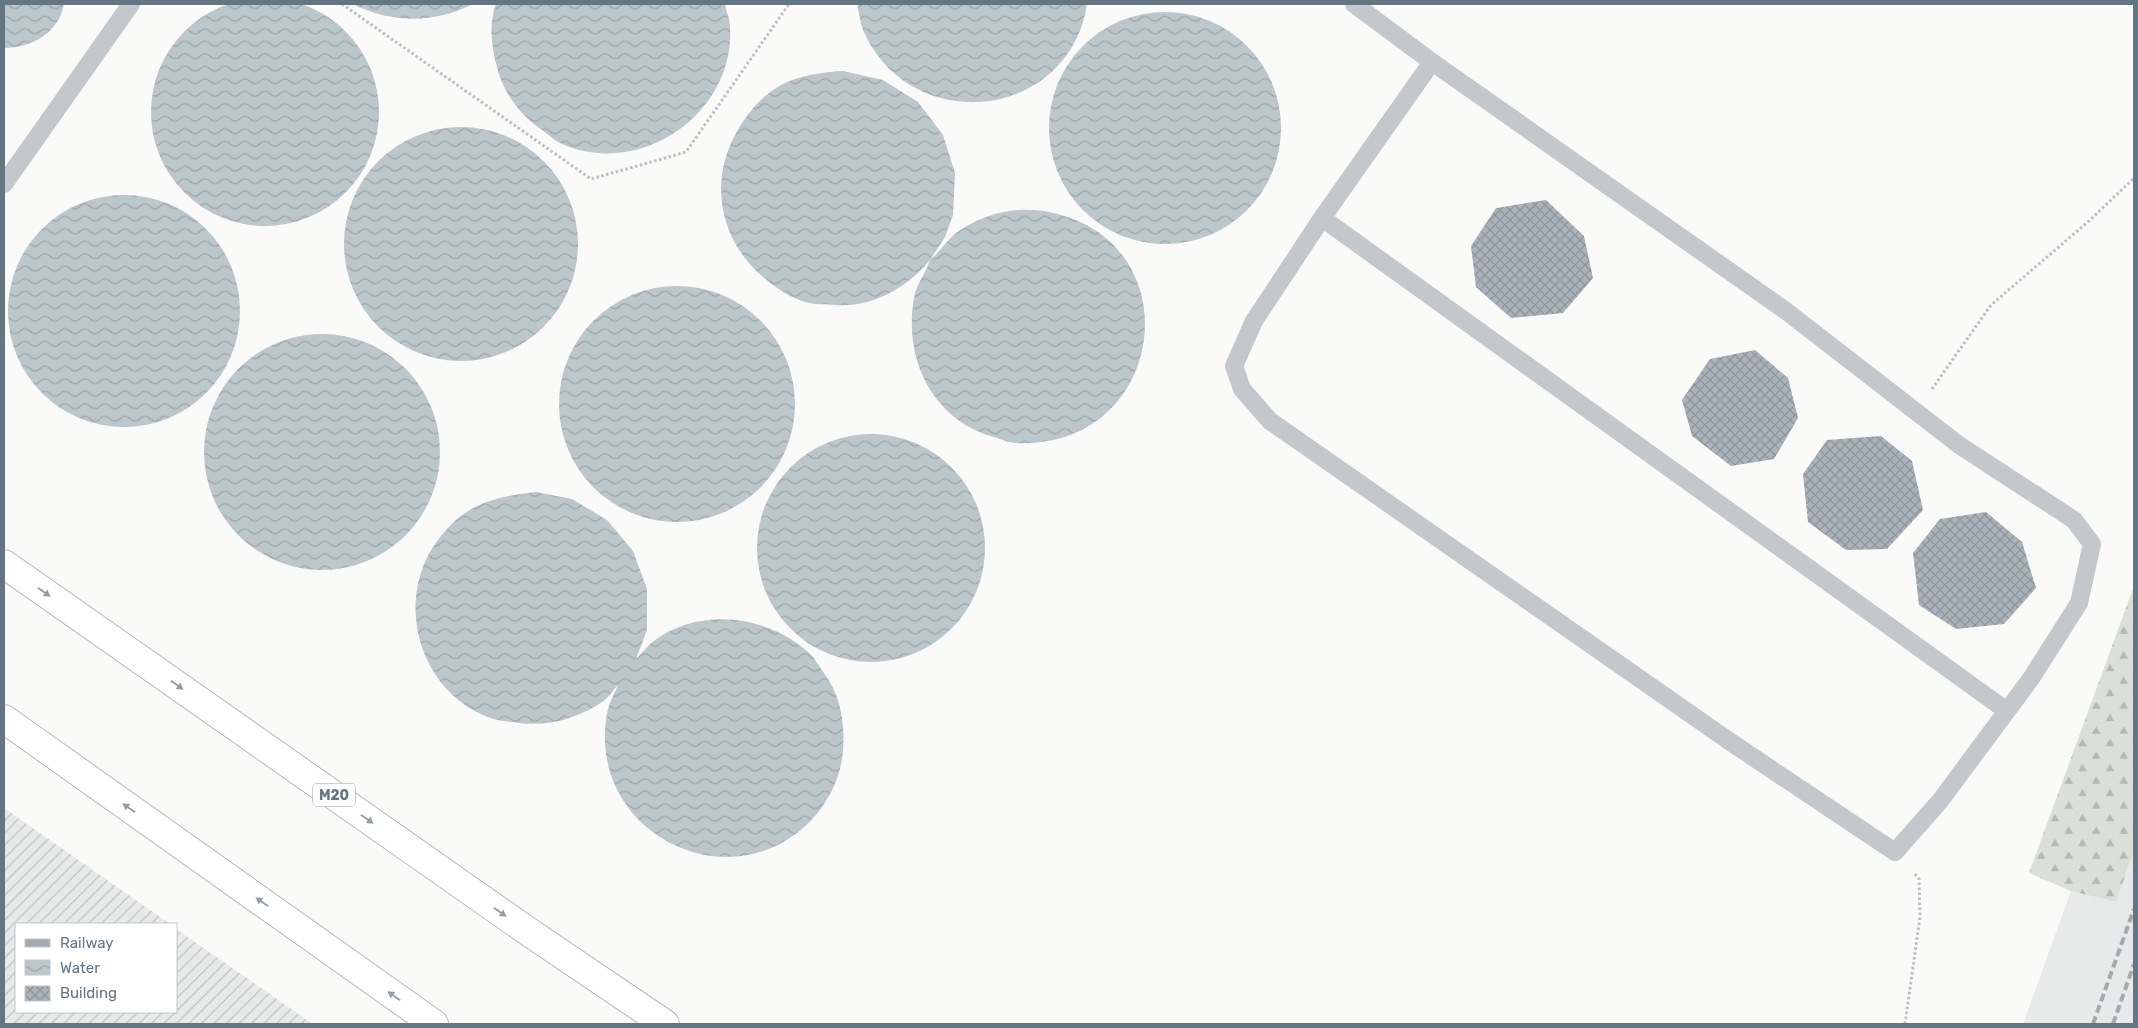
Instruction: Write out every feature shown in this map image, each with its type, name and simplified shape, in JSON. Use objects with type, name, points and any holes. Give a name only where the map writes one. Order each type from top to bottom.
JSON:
[{"type":"highway","name":"M20","points":[[4,564],[518,924],[665,1024]]},
{"type":"highway","points":[[4,719],[434,1024]]},
{"type":"lane","points":[[4,184],[131,4]]},
{"type":"lane","points":[[1354,4],[1432,62],[1786,311],[1959,445],[2074,520],[2092,544],[2079,603],[2032,677],[1940,801],[1895,852],[1732,743],[1270,421],[1242,389],[1234,366],[1254,320],[1322,218],[1432,62]]},
{"type":"lane","points":[[1322,218],[2007,711]]},
{"type":"path","points":[[342,4],[591,179],[686,152],[789,4]]},
{"type":"path","points":[[1916,412],[1991,305],[2089,221],[2134,178]]},
{"type":"path","points":[[1895,852],[1919,879],[1920,916],[1905,1024]]},
{"type":"shaded area","points":[[4,808],[169,923],[15,923],[15,1013],[178,1013],[178,930],[313,1024],[4,1024]]},
{"type":"shaded area","points":[[2134,851],[2134,1024],[2023,1024],[2071,891],[2116,902]]},
{"type":"green space","points":[[2134,586],[2134,851],[2116,902],[2071,891],[2029,873]]},
{"type":"water","points":[[248,-1],[282,-1],[309,6],[338,24],[353,39],[366,58],[371,68],[379,101],[379,123],[371,156],[353,185],[338,200],[319,213],[309,218],[276,226],[254,226],[221,218],[192,200],[177,185],[164,166],[159,156],[151,123],[151,101],[159,68],[177,39],[192,24],[211,11],[221,6]]},
{"type":"water","points":[[4,4],[64,4],[56,23],[42,37],[24,45],[4,48]]},
{"type":"water","points":[[353,4],[472,4],[458,11],[443,15],[412,19],[382,15]]},
{"type":"water","points":[[496,4],[725,4],[730,26],[728,58],[717,86],[700,111],[677,131],[651,145],[621,153],[591,152],[560,143],[527,118],[509,97],[501,80],[494,55],[492,20]]},
{"type":"water","points":[[857,4],[1087,4],[1074,43],[1051,73],[1021,92],[986,101],[950,100],[915,88],[885,65],[863,30]]},
{"type":"water","points":[[1165,12],[1188,14],[1209,21],[1220,26],[1247,46],[1267,73],[1272,84],[1279,105],[1281,128],[1279,151],[1272,172],[1267,183],[1247,210],[1220,230],[1209,235],[1188,242],[1165,244],[1142,242],[1121,235],[1110,230],[1083,210],[1063,183],[1058,172],[1051,151],[1049,128],[1051,105],[1058,84],[1063,73],[1083,46],[1110,26],[1121,21],[1142,14]]},
{"type":"water","points":[[843,71],[883,80],[918,102],[943,135],[955,173],[953,215],[945,237],[930,260],[900,287],[888,294],[862,303],[849,305],[812,304],[790,296],[768,281],[748,262],[736,245],[727,226],[722,207],[723,167],[729,147],[747,115],[769,93],[781,85],[804,76]]},
{"type":"water","points":[[450,127],[472,127],[506,136],[526,147],[544,161],[558,179],[569,199],[576,221],[578,244],[576,267],[569,289],[558,309],[544,327],[516,347],[495,356],[472,361],[450,361],[427,356],[406,347],[387,335],[370,318],[358,299],[349,278],[344,255],[344,233],[349,210],[358,189],[370,170],[387,153],[406,141],[427,132]]},
{"type":"water","points":[[124,195],[147,197],[179,209],[198,221],[214,237],[226,256],[235,277],[240,311],[238,334],[226,366],[214,385],[198,401],[179,413],[158,422],[124,427],[101,425],[69,413],[50,401],[34,385],[22,366],[13,345],[8,311],[10,288],[22,256],[34,237],[50,221],[69,209],[90,200]]},
{"type":"water","points":[[1029,210],[1053,213],[1098,232],[1128,263],[1143,301],[1144,342],[1131,381],[1105,414],[1066,436],[1013,443],[973,429],[954,417],[939,402],[927,384],[918,365],[913,343],[914,298],[930,260],[959,231],[981,219],[1004,212]]},
{"type":"water","points":[[677,286],[711,291],[722,295],[752,313],[768,329],[781,349],[790,370],[795,404],[790,438],[786,449],[768,479],[752,495],[732,508],[711,517],[677,522],[643,517],[632,513],[602,495],[586,479],[573,459],[564,438],[559,404],[564,370],[568,359],[586,329],[602,313],[622,300],[643,291]]},
{"type":"water","points":[[310,334],[334,334],[356,339],[378,348],[406,368],[420,386],[431,407],[438,429],[440,452],[438,475],[431,497],[420,518],[406,536],[378,556],[356,565],[334,570],[310,570],[288,565],[266,556],[238,536],[218,508],[209,486],[204,464],[204,440],[209,418],[218,396],[238,368],[266,348],[288,339]]},
{"type":"water","points":[[860,434],[882,434],[915,442],[935,453],[952,467],[966,484],[977,504],[985,537],[981,581],[977,592],[966,612],[952,629],[935,643],[904,658],[882,662],[860,662],[838,658],[817,649],[798,636],[783,621],[770,602],[761,581],[757,559],[757,537],[761,515],[770,494],[783,475],[798,460],[817,447],[838,438]]},
{"type":"water","points":[[536,492],[572,499],[607,520],[633,551],[647,589],[647,630],[636,659],[652,642],[673,630],[693,623],[713,620],[754,623],[792,640],[812,656],[830,682],[841,710],[843,730],[842,760],[834,785],[821,809],[781,843],[744,856],[706,855],[671,843],[640,821],[617,790],[606,752],[608,709],[618,685],[606,699],[574,717],[550,723],[525,724],[493,719],[468,707],[448,691],[433,671],[423,649],[417,625],[416,600],[420,575],[430,552],[446,530],[468,511],[484,503],[501,498]]},
{"type":"building","points":[[1546,200],[1584,236],[1593,278],[1563,313],[1511,318],[1476,287],[1471,246],[1496,208]]},
{"type":"building","points":[[1755,350],[1788,378],[1798,418],[1774,459],[1731,466],[1692,436],[1682,400],[1710,359]]},
{"type":"building","points":[[1881,436],[1912,461],[1923,510],[1887,549],[1846,550],[1808,522],[1803,474],[1827,440]]},
{"type":"building","points":[[1986,512],[2022,542],[2036,588],[2004,624],[1956,629],[1919,605],[1913,553],[1940,519]]},
{"type":"railway","points":[[2093,1024],[2134,909]]},
{"type":"railway","points":[[2113,1024],[2134,964]]}]
